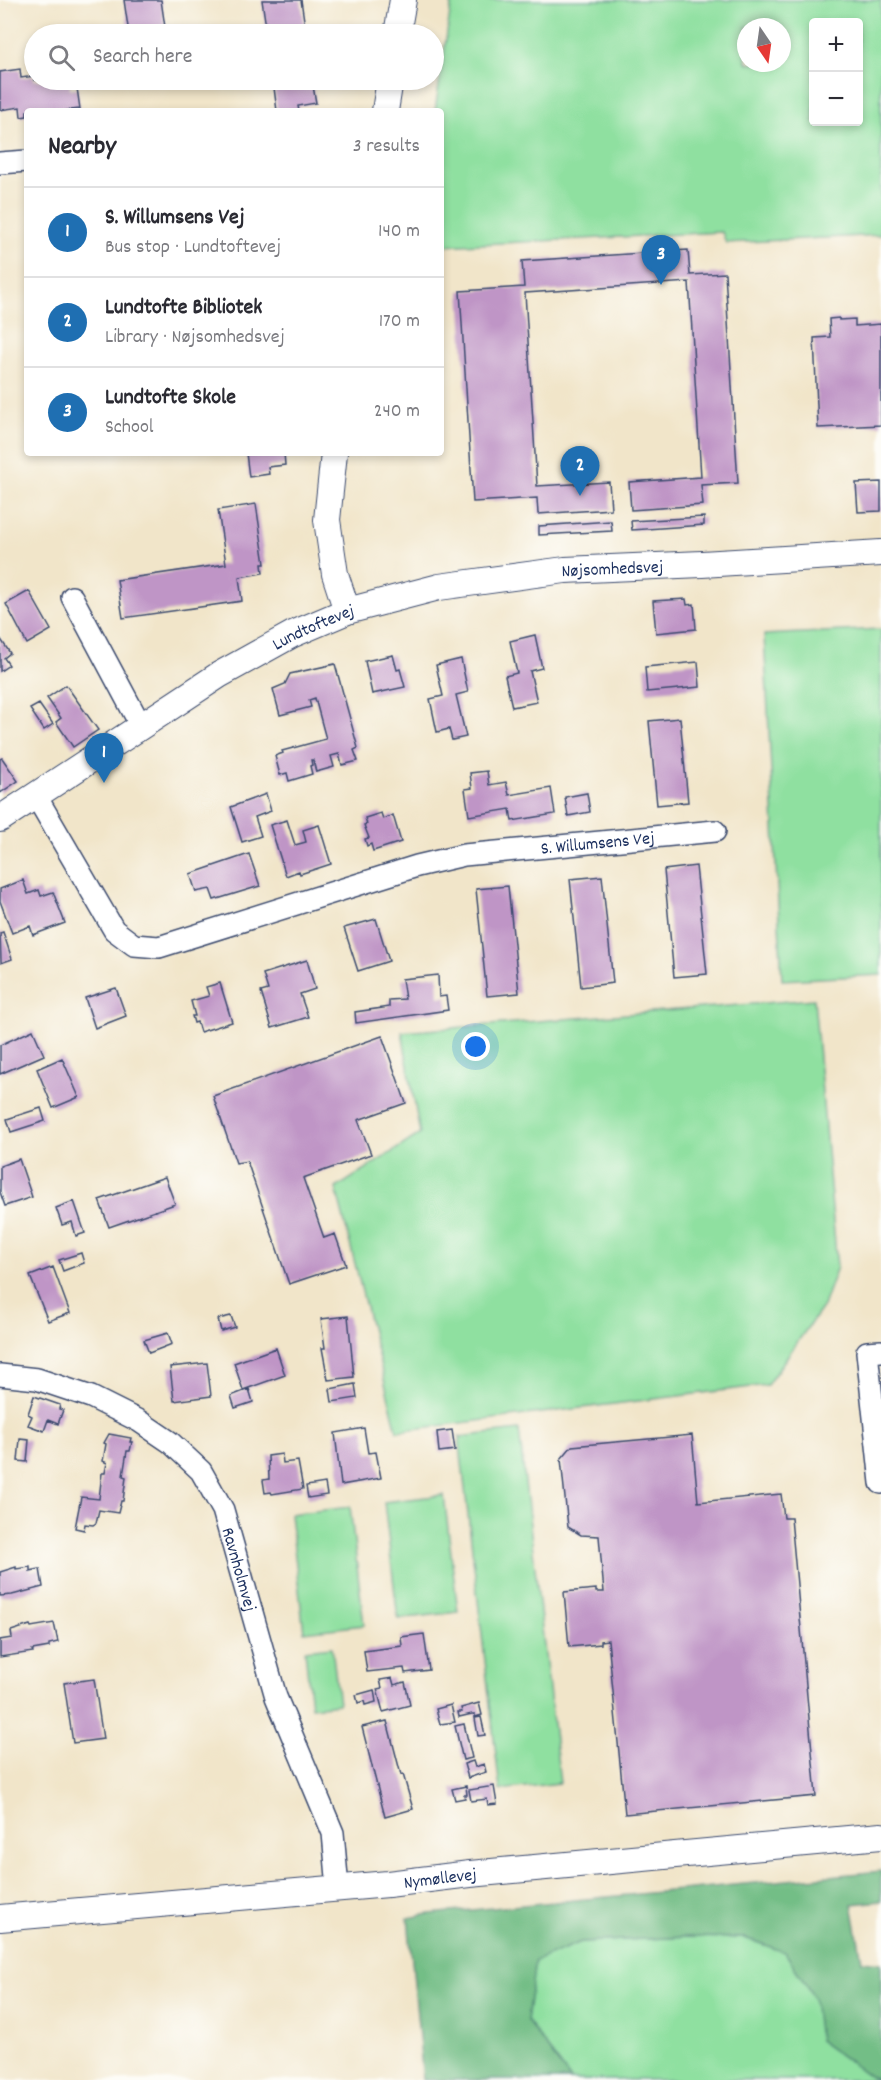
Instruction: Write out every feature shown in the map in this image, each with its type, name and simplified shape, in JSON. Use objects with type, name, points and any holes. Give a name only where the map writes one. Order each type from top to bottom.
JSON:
[{"type":"street","points":[[399,24],[403,0]]},
{"type":"street","points":[[385,108],[388,90]]},
{"type":"street","points":[[0,163],[24,161]]},
{"type":"street","name":"Lundtoftevej","points":[[0,819],[251,656],[292,634],[347,611],[335,574],[327,520],[334,456]]},
{"type":"street","name":"Nøjsomhedsvej","points":[[347,611],[439,587],[565,570],[714,564],[881,553]]},
{"type":"street","points":[[72,597],[141,726]]},
{"type":"street","name":"S. Willumsens Vej","points":[[36,796],[114,930],[134,945],[159,947],[417,866],[464,855],[715,831]]},
{"type":"street","points":[[881,1351],[867,1352],[881,1483]]},
{"type":"street","name":"Ravnholmvej","points":[[0,1376],[37,1379],[91,1397],[155,1431],[201,1472],[223,1510],[276,1698],[333,1833],[338,1888]]},
{"type":"street","name":"Nymøllevej","points":[[0,1918],[881,1836]]},
{"type":"green space","points":[[452,0],[881,0],[881,235],[726,243],[722,232],[444,246],[444,108],[435,108],[438,90],[444,90],[444,52]]},
{"type":"green space","points":[[881,629],[881,975],[782,980],[764,635]]},
{"type":"green space","points":[[814,999],[837,1267],[823,1306],[767,1385],[397,1431],[336,1188],[420,1134],[402,1032]]},
{"type":"green space","points":[[519,1430],[560,1783],[500,1790],[459,1437]]},
{"type":"green space","points":[[444,1495],[458,1612],[398,1619],[384,1502]]},
{"type":"green space","points":[[350,1507],[364,1625],[304,1632],[290,1514]]},
{"type":"green space","points":[[332,1647],[339,1704],[311,1707],[305,1650]]},
{"type":"green space","points":[[881,1871],[881,1901],[852,1904],[862,1961],[881,1963],[881,2079],[871,2077],[819,2040],[814,1998],[785,1952],[745,1938],[687,1937],[581,1942],[535,1961],[527,2021],[571,2080],[423,2080],[408,1918],[429,1914]]},
{"type":"green space","points":[[687,1937],[745,1938],[785,1952],[815,1998],[819,2040],[871,2077],[881,2080],[571,2080],[527,2021],[534,1961],[581,1942]]},
{"type":"building","points":[[124,0],[161,0],[165,24],[128,24]]},
{"type":"building","points":[[262,0],[301,0],[305,24],[266,24]]},
{"type":"building","points":[[20,69],[21,78],[24,78],[24,90],[77,90],[80,108],[24,108],[24,116],[21,117],[20,107],[0,110],[0,72]]},
{"type":"building","points":[[274,90],[314,90],[316,103],[298,106],[298,108],[277,108]]},
{"type":"building","points":[[688,250],[690,275],[725,273],[738,483],[701,485],[703,505],[631,510],[629,482],[701,477],[689,282],[525,293],[537,486],[609,482],[611,509],[538,514],[537,498],[473,502],[460,291],[524,287],[522,261]]},
{"type":"building","points":[[839,318],[839,320],[855,319],[855,326],[881,324],[881,425],[818,428],[814,338],[830,337],[829,319]]},
{"type":"building","points":[[246,456],[284,456],[285,465],[268,467],[269,474],[249,477]]},
{"type":"building","points":[[881,482],[881,511],[858,512],[856,483]]},
{"type":"building","points":[[256,504],[265,564],[262,564],[263,573],[239,577],[242,601],[123,618],[117,580],[226,564],[218,510]]},
{"type":"building","points":[[704,517],[704,525],[632,530],[631,521]]},
{"type":"building","points":[[611,521],[612,531],[539,535],[539,526]]},
{"type":"building","points":[[29,591],[51,630],[27,644],[6,604]]},
{"type":"building","points":[[686,599],[687,605],[694,604],[696,629],[656,633],[653,601]]},
{"type":"building","points":[[535,635],[542,668],[530,671],[537,702],[512,707],[505,676],[517,673],[510,641]]},
{"type":"building","points":[[0,638],[10,653],[4,658],[9,665],[0,671]]},
{"type":"building","points":[[393,655],[405,687],[372,694],[365,661]]},
{"type":"building","points":[[461,659],[468,692],[456,695],[466,737],[452,740],[449,729],[437,732],[430,699],[443,696],[436,665]]},
{"type":"building","points":[[698,662],[700,687],[647,692],[645,667]]},
{"type":"building","points":[[335,664],[358,748],[354,750],[358,761],[342,765],[339,754],[331,756],[334,767],[316,772],[313,760],[311,760],[312,774],[289,781],[287,773],[280,775],[275,756],[283,753],[282,751],[326,739],[315,698],[309,700],[311,707],[280,715],[273,689],[285,684],[290,674]]},
{"type":"building","points":[[66,685],[98,730],[73,747],[56,722],[61,718],[47,698]]},
{"type":"building","points":[[39,704],[53,724],[44,730],[30,709]]},
{"type":"building","points":[[680,718],[688,802],[657,805],[649,721]]},
{"type":"building","points":[[2,758],[18,781],[0,793],[0,759]]},
{"type":"building","points":[[487,771],[489,785],[506,782],[509,795],[551,788],[555,814],[512,821],[510,809],[469,816],[465,789],[472,788],[470,773]]},
{"type":"building","points":[[587,793],[590,812],[568,816],[565,797]]},
{"type":"building","points":[[266,794],[271,811],[255,817],[261,836],[242,842],[231,807]]},
{"type":"building","points":[[381,813],[383,819],[393,815],[401,842],[373,851],[371,844],[367,846],[365,839],[369,838],[364,825],[367,824],[365,818]]},
{"type":"building","points":[[287,820],[295,845],[306,842],[303,830],[319,825],[331,864],[286,876],[270,825]]},
{"type":"building","points":[[249,854],[260,886],[214,900],[210,889],[196,892],[190,874]]},
{"type":"building","points":[[696,866],[707,974],[674,977],[664,870]]},
{"type":"building","points":[[602,876],[613,983],[581,987],[570,879]]},
{"type":"building","points":[[23,880],[28,894],[39,890],[41,896],[53,892],[65,923],[33,935],[30,926],[12,933],[0,901],[0,889]]},
{"type":"building","points":[[508,886],[519,993],[487,996],[476,889]]},
{"type":"building","points":[[376,919],[389,961],[358,971],[344,928]]},
{"type":"building","points":[[3,932],[12,959],[1,963],[0,933]]},
{"type":"building","points":[[307,960],[315,989],[300,994],[308,1017],[272,1028],[261,992],[268,990],[263,974]]},
{"type":"building","points":[[438,975],[439,997],[446,996],[448,1010],[356,1023],[355,1012],[389,1007],[389,1000],[405,999],[402,979]]},
{"type":"building","points":[[220,983],[232,1022],[200,1032],[197,1022],[194,1023],[192,1016],[195,1016],[191,1001],[209,996],[206,987]]},
{"type":"building","points":[[116,988],[126,1016],[95,1028],[85,998]]},
{"type":"building","points":[[33,1030],[44,1055],[0,1074],[0,1045]]},
{"type":"building","points":[[382,1036],[406,1103],[358,1120],[371,1154],[303,1178],[324,1238],[335,1234],[346,1265],[289,1284],[247,1161],[236,1163],[213,1096]]},
{"type":"building","points":[[62,1058],[79,1097],[53,1108],[37,1069]]},
{"type":"building","points":[[41,1108],[45,1121],[11,1132],[7,1119]]},
{"type":"building","points":[[19,1159],[32,1197],[5,1206],[0,1192],[0,1166]]},
{"type":"building","points":[[165,1177],[175,1204],[109,1227],[99,1200]]},
{"type":"building","points":[[74,1201],[85,1233],[76,1236],[72,1222],[62,1225],[56,1208]]},
{"type":"building","points":[[81,1253],[84,1263],[63,1271],[59,1260]]},
{"type":"building","points":[[53,1267],[70,1313],[48,1321],[30,1276]]},
{"type":"building","points":[[231,1316],[235,1327],[221,1331],[218,1319]]},
{"type":"building","points":[[348,1316],[354,1377],[328,1380],[322,1348],[325,1348],[321,1319]]},
{"type":"building","points":[[168,1333],[172,1344],[149,1353],[144,1340]]},
{"type":"building","points":[[276,1348],[285,1375],[243,1390],[234,1363]]},
{"type":"building","points":[[207,1363],[211,1396],[174,1401],[170,1367]]},
{"type":"building","points":[[355,1384],[357,1398],[332,1402],[330,1389]]},
{"type":"building","points":[[249,1389],[253,1402],[235,1408],[231,1396]]},
{"type":"building","points":[[34,1396],[60,1405],[59,1409],[63,1410],[58,1424],[48,1420],[44,1431],[28,1425],[32,1416],[28,1414]]},
{"type":"building","points":[[364,1428],[368,1453],[376,1452],[381,1478],[341,1485],[335,1433]]},
{"type":"building","points":[[452,1430],[455,1450],[439,1452],[437,1432]]},
{"type":"building","points":[[109,1434],[131,1438],[130,1442],[132,1442],[130,1451],[127,1451],[123,1476],[126,1477],[123,1501],[121,1501],[118,1513],[99,1510],[96,1523],[85,1524],[84,1530],[75,1528],[81,1497],[99,1499],[102,1473],[105,1473],[107,1463],[103,1461],[106,1444],[104,1443]]},
{"type":"building","points":[[692,1435],[698,1502],[781,1494],[784,1518],[791,1518],[816,1796],[625,1814],[608,1640],[601,1641],[601,1644],[569,1647],[564,1592],[596,1589],[596,1592],[604,1592],[599,1536],[581,1535],[568,1527],[561,1459],[572,1446]]},
{"type":"building","points":[[20,1439],[29,1440],[27,1462],[18,1461]]},
{"type":"building","points":[[282,1454],[283,1463],[298,1461],[303,1489],[265,1493],[263,1480],[269,1479],[268,1456]]},
{"type":"building","points":[[325,1483],[327,1495],[308,1498],[306,1486]]},
{"type":"building","points":[[16,1567],[16,1569],[30,1567],[30,1571],[40,1569],[43,1587],[0,1596],[0,1572]]},
{"type":"building","points":[[54,1623],[58,1642],[49,1644],[49,1647],[32,1650],[33,1652],[0,1657],[0,1640],[12,1638],[11,1631],[30,1625],[31,1627]]},
{"type":"building","points":[[424,1634],[429,1670],[405,1673],[404,1668],[367,1672],[364,1651],[402,1646],[401,1637]]},
{"type":"building","points":[[392,1678],[394,1685],[405,1682],[410,1705],[383,1712],[377,1689],[382,1688],[380,1680]]},
{"type":"building","points":[[94,1679],[103,1739],[73,1743],[64,1683]]},
{"type":"building","points":[[374,1690],[376,1702],[365,1705],[364,1701],[358,1703],[356,1695]]},
{"type":"building","points":[[479,1703],[482,1715],[475,1717],[475,1714],[472,1714],[459,1717],[458,1712],[462,1712],[461,1708]]},
{"type":"building","points":[[451,1705],[455,1722],[440,1724],[436,1709]]},
{"type":"building","points":[[481,1717],[485,1735],[478,1736],[475,1718]]},
{"type":"building","points":[[387,1721],[401,1775],[403,1774],[413,1809],[385,1817],[362,1727]]},
{"type":"building","points":[[464,1724],[472,1758],[463,1760],[455,1726]]},
{"type":"building","points":[[473,1761],[475,1767],[484,1764],[486,1772],[468,1778],[464,1764]]},
{"type":"building","points":[[466,1786],[465,1798],[455,1800],[452,1789]]},
{"type":"building","points":[[494,1786],[497,1804],[488,1805],[487,1799],[471,1801],[469,1790]]},
{"type":"place","name":"Lundtofte Skole","points":[[661,285]]},
{"type":"place","name":"Lundtofte Bibliotek","points":[[580,496]]},
{"type":"place","name":"S. Willumsens Vej","points":[[104,783]]}]
